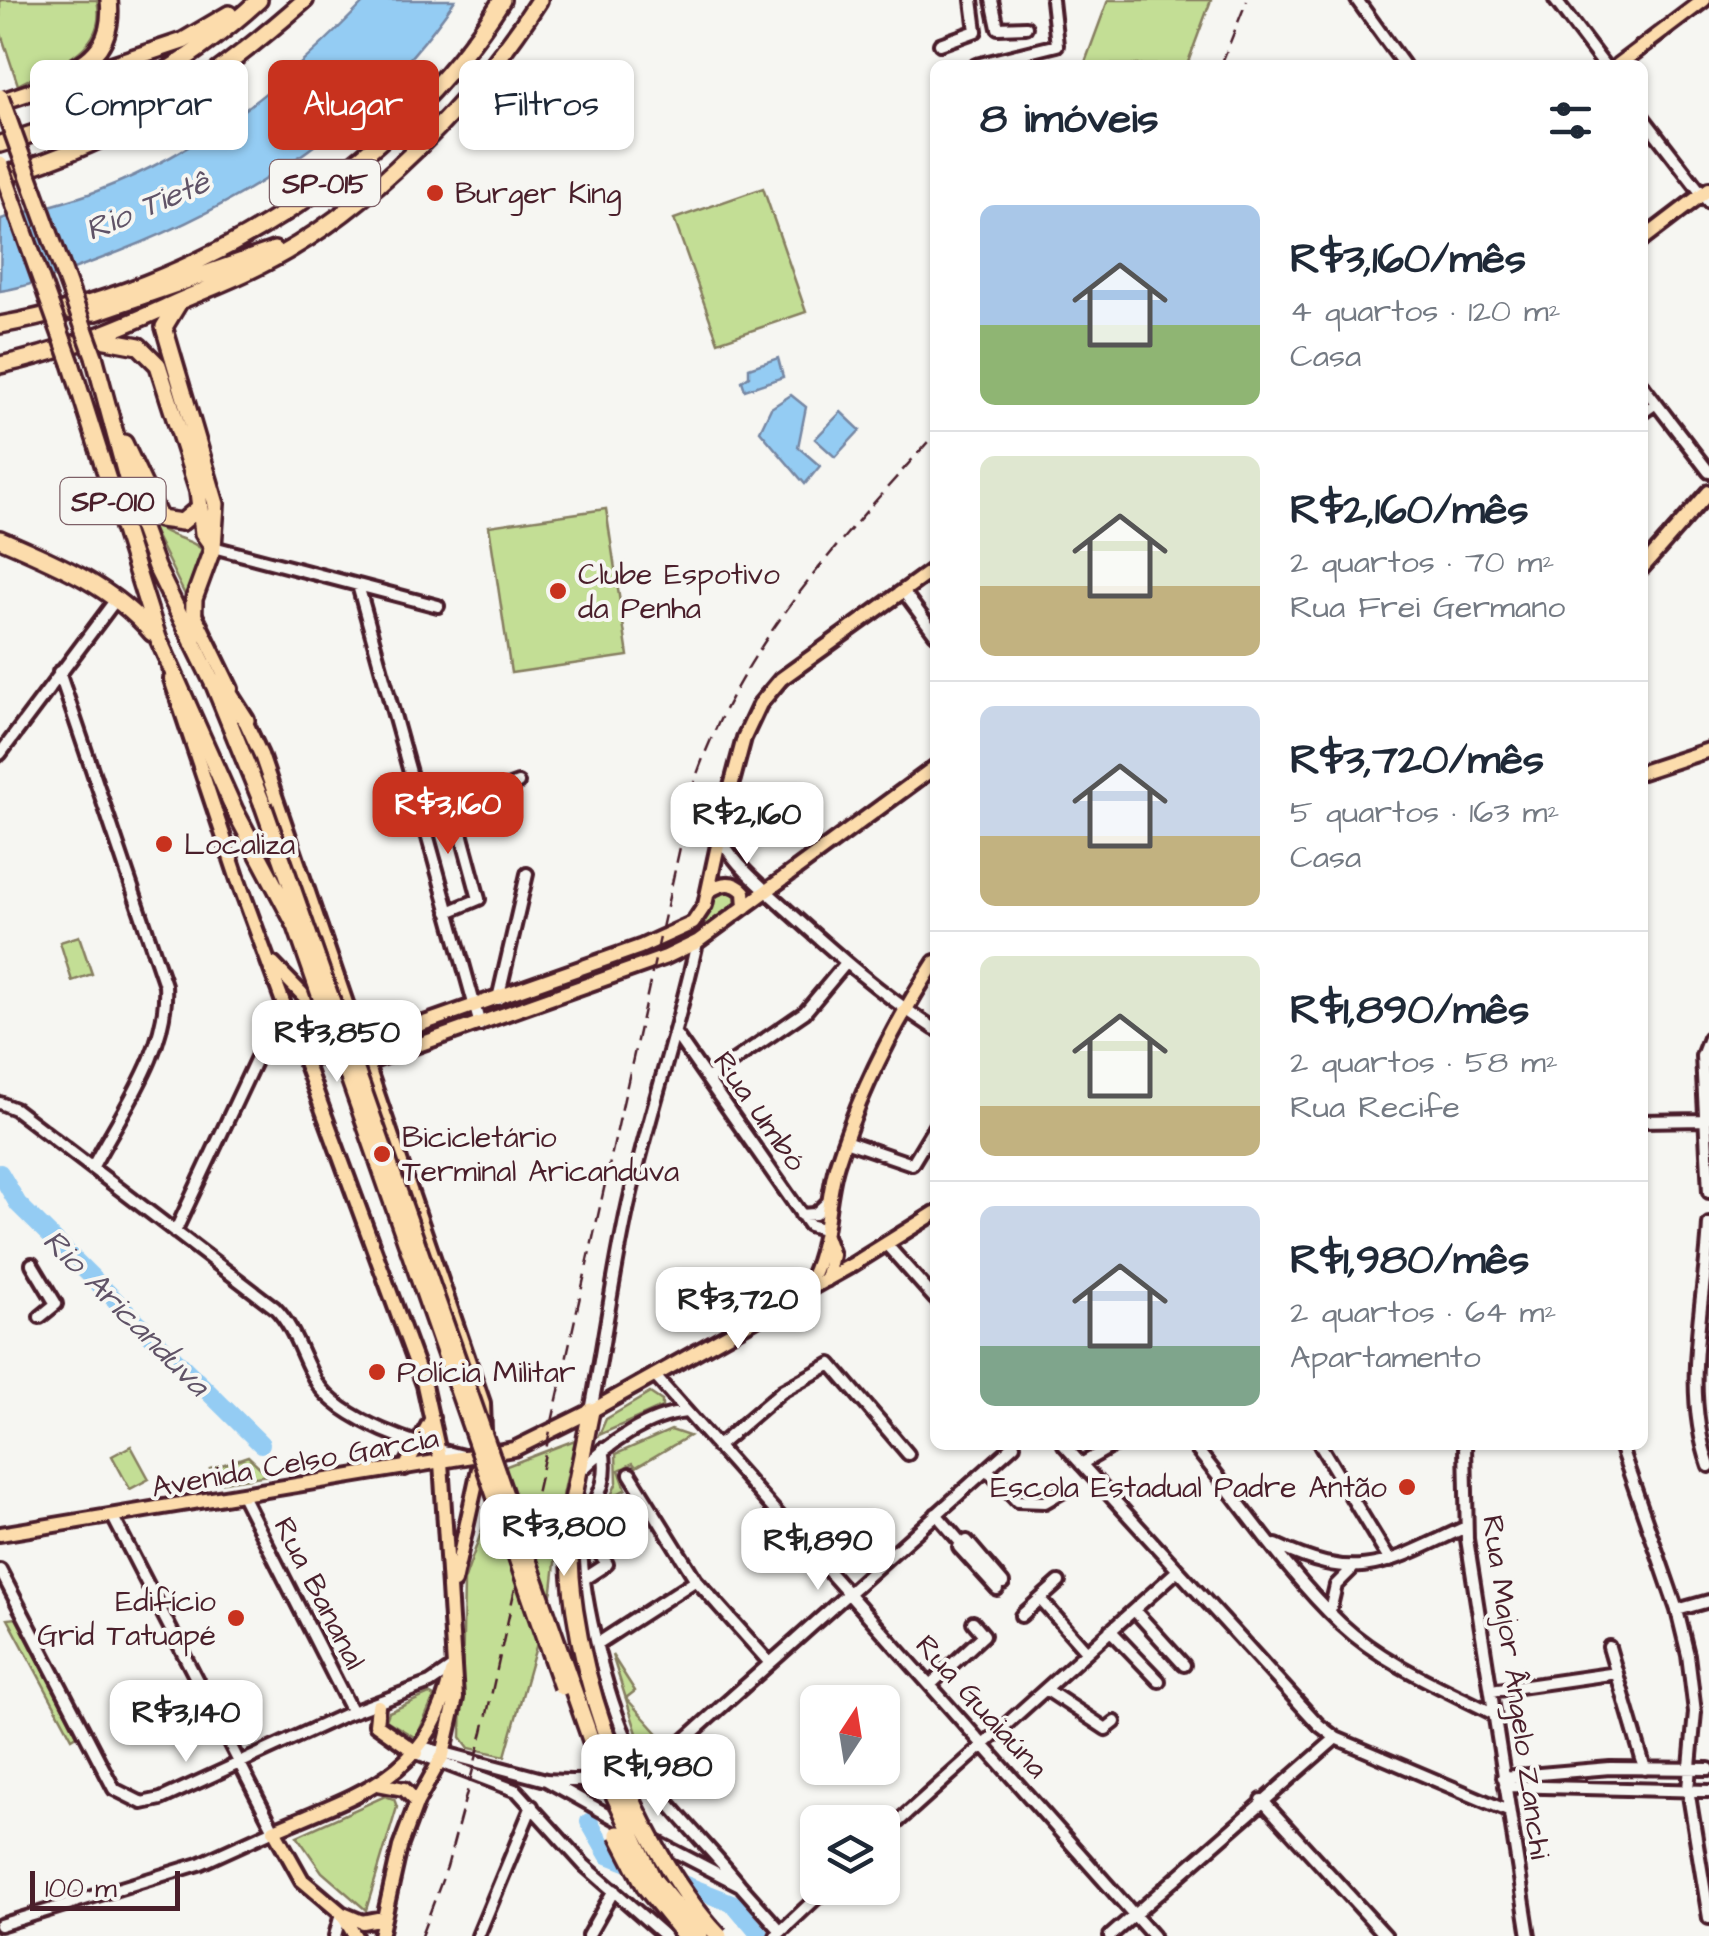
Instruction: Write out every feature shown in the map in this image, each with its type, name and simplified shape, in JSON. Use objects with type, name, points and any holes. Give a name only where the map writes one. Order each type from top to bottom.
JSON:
[{"type":"highway","points":[[29,92],[35,85],[94,56],[109,28],[110,0]]},
{"type":"highway","points":[[0,100],[182,41],[209,29],[248,0]]},
{"type":"highway","points":[[0,144],[60,125],[126,96],[215,38],[259,0]]},
{"type":"highway","points":[[0,176],[54,160],[145,121],[232,64],[305,0]]},
{"type":"highway","name":"SP-015","points":[[0,325],[99,299],[216,252],[308,195],[428,96],[502,0]]},
{"type":"highway","points":[[0,365],[92,339],[296,245],[411,152],[469,92],[539,0]]},
{"type":"highway","name":"SP-010","points":[[0,100],[94,356],[136,515],[263,805],[598,1760],[653,1878],[700,1936]]},
{"type":"highway","name":"SP-010","points":[[0,165],[71,363],[158,638],[235,811],[296,926],[597,1786],[646,1888],[685,1936]]},
{"type":"highway","points":[[59,311],[96,312],[296,245]]},
{"type":"highway","points":[[182,300],[164,327],[213,486],[216,517],[213,547],[194,599],[193,643]]},
{"type":"highway","points":[[92,339],[127,341],[150,354],[158,365],[200,508],[203,533],[213,547]]},
{"type":"highway","points":[[118,436],[135,460],[152,511],[160,519],[182,522],[200,508]]},
{"type":"highway","points":[[0,539],[117,598],[158,638]]},
{"type":"highway","points":[[210,677],[220,680],[246,720]]},
{"type":"highway","points":[[590,1411],[567,1558],[581,1641],[625,1786],[646,1834],[670,1874],[719,1936]]},
{"type":"main road","points":[[1625,60],[1704,0]]},
{"type":"main road","points":[[1648,236],[1707,196]]},
{"type":"main road","points":[[1648,561],[1709,492]]},
{"type":"main road","points":[[292,1019],[399,1032],[684,929],[700,915],[709,892],[744,738],[760,704],[781,679],[930,572]]},
{"type":"main road","points":[[194,612],[246,720],[484,1403],[470,1521],[451,1599]]},
{"type":"main road","points":[[167,659],[178,709],[433,1416],[440,1456],[451,1599],[454,1718],[442,1759],[417,1802],[400,1848],[380,1936]]},
{"type":"main road","points":[[1648,770],[1709,750]]},
{"type":"main road","points":[[303,1048],[334,1063],[364,1064],[480,1025],[698,942],[930,771]]},
{"type":"main road","points":[[709,892],[721,884],[734,884],[744,892],[745,907]]},
{"type":"main road","points":[[268,958],[313,1004],[326,1006],[341,994]]},
{"type":"main road","points":[[802,1292],[819,1263],[845,1141],[872,1071],[930,970]]},
{"type":"main road","name":"Avenida Celso Garcia","points":[[0,1534],[243,1497],[405,1468],[440,1456],[476,1456],[529,1444],[826,1280],[930,1215]]},
{"type":"main road","points":[[826,1233],[832,1255],[826,1280]]},
{"type":"main road","points":[[405,1468],[433,1416]]},
{"type":"main road","points":[[445,1506],[470,1521]]},
{"type":"main road","points":[[356,1936],[341,1913],[302,1880],[274,1830],[378,1784],[420,1750],[438,1717],[453,1662]]},
{"type":"main road","points":[[378,1706],[376,1724],[420,1750]]},
{"type":"main road","points":[[378,1784],[404,1789],[417,1802]]},
{"type":"main road","points":[[341,1913],[362,1922],[383,1918]]},
{"type":"street","points":[[940,44],[976,31],[972,0]]},
{"type":"street","points":[[992,0],[998,28],[1026,28]]},
{"type":"street","points":[[996,60],[1058,44],[1052,0]]},
{"type":"street","points":[[1357,0],[1400,60]]},
{"type":"street","points":[[1555,0],[1600,60]]},
{"type":"street","points":[[1648,123],[1707,196]]},
{"type":"street","points":[[1648,393],[1709,472]]},
{"type":"street","points":[[1648,409],[1656,403]]},
{"type":"street","points":[[213,547],[438,606]]},
{"type":"street","points":[[358,585],[480,1025]]},
{"type":"street","points":[[903,591],[930,627]]},
{"type":"street","points":[[0,754],[117,598]]},
{"type":"street","points":[[59,672],[165,985],[166,1014],[158,1042],[92,1168]]},
{"type":"street","points":[[422,817],[518,783]]},
{"type":"street","points":[[448,912],[479,899],[454,807]]},
{"type":"street","points":[[722,841],[768,892],[846,963],[903,1011],[930,1026]]},
{"type":"street","points":[[498,999],[526,874]]},
{"type":"street","points":[[590,1411],[630,1197],[658,1084],[677,1036],[698,942]]},
{"type":"street","points":[[707,1079],[816,1004],[846,963]]},
{"type":"street","points":[[175,1232],[274,1021],[292,1019]]},
{"type":"street","name":"Rua Umbó","points":[[677,1036],[801,1215],[809,1225],[826,1233]]},
{"type":"street","points":[[1709,1038],[1702,1056],[1709,1192]]},
{"type":"street","points":[[0,1103],[16,1110],[282,1315],[324,1393],[440,1456]]},
{"type":"street","points":[[1648,1120],[1704,1120]]},
{"type":"street","points":[[845,1141],[912,1164],[930,1134]]},
{"type":"street","name":"Rua Umbó","points":[[801,1215],[816,1214],[830,1200]]},
{"type":"street","points":[[1709,1224],[1695,1375],[1697,1424],[1709,1466]]},
{"type":"street","points":[[886,1244],[930,1293]]},
{"type":"street","points":[[32,1264],[56,1304],[40,1317]]},
{"type":"street","points":[[717,1447],[782,1391],[831,1364],[908,1454]]},
{"type":"street","name":"Rua Guaiaúna","points":[[654,1375],[1152,1936]]},
{"type":"street","points":[[669,1414],[678,1402]]},
{"type":"street","points":[[580,1472],[603,1449],[669,1414],[686,1412]]},
{"type":"street","points":[[603,1449],[605,1481],[587,1525],[584,1579],[597,1644],[632,1749],[644,1771],[778,1934],[810,1905]]},
{"type":"street","points":[[442,1759],[546,1780],[592,1780],[644,1771],[1009,1450]]},
{"type":"street","points":[[1068,1450],[1301,1710],[1336,1738],[1508,1811]]},
{"type":"street","points":[[1081,1464],[1105,1450]]},
{"type":"street","points":[[1198,1450],[1302,1582],[1353,1633],[1398,1663],[1494,1714]]},
{"type":"street","points":[[1323,1450],[1390,1561]]},
{"type":"street","name":"Rua Major Ângelo Zanchi","points":[[1466,1450],[1466,1526],[1528,1936]]},
{"type":"street","points":[[1622,1450],[1677,1610],[1695,1712],[1688,1790],[1709,1918]]},
{"type":"street","points":[[988,1469],[1017,1500],[1045,1502],[1064,1491]]},
{"type":"street","points":[[630,1474],[696,1580],[770,1662]]},
{"type":"street","points":[[587,1525],[640,1495]]},
{"type":"street","name":"Rua Bananal","points":[[243,1497],[352,1712]]},
{"type":"street","points":[[936,1514],[962,1544],[967,1541],[1000,1586]]},
{"type":"street","points":[[0,1925],[172,1874],[274,1830],[114,1517]]},
{"type":"street","points":[[584,1579],[607,1564],[587,1525]]},
{"type":"street","points":[[1275,1545],[1312,1562],[1352,1568],[1390,1561],[1466,1526]]},
{"type":"street","points":[[1330,1611],[1336,1584],[1352,1568]]},
{"type":"street","points":[[0,1570],[114,1789],[142,1803],[162,1799],[352,1712],[378,1706],[430,1684],[453,1662]]},
{"type":"street","points":[[900,1820],[1176,1572]]},
{"type":"street","points":[[597,1644],[696,1580]]},
{"type":"street","points":[[1021,1616],[1059,1582]]},
{"type":"street","points":[[1040,1599],[1086,1652]]},
{"type":"street","points":[[1677,1610],[1709,1601]]},
{"type":"street","points":[[1134,1610],[1184,1665]]},
{"type":"street","points":[[930,1685],[984,1636],[973,1622]]},
{"type":"street","points":[[1110,1630],[1159,1681]]},
{"type":"street","points":[[1610,1647],[1645,1769]]},
{"type":"street","points":[[1491,1691],[1618,1673]]},
{"type":"street","points":[[1047,1690],[1106,1729],[1114,1722]]},
{"type":"street","points":[[1110,1936],[1336,1738]]},
{"type":"street","points":[[420,1750],[506,1784],[532,1806],[558,1839],[665,1936]]},
{"type":"street","points":[[1504,1781],[1645,1769],[1709,1769]]},
{"type":"street","points":[[546,1780],[740,1885]]},
{"type":"street","points":[[1504,1781],[1709,1791]]},
{"type":"street","points":[[1262,1800],[1386,1936]]},
{"type":"street","points":[[478,1936],[532,1806]]},
{"type":"street","points":[[588,1936],[614,1890]]},
{"type":"street","points":[[335,1936],[341,1913]]},
{"type":"street","points":[[356,1936],[383,1918]]},
{"type":"green space","points":[[0,0],[97,0],[99,18],[87,44],[67,60],[30,60],[30,79],[18,85],[0,31]]},
{"type":"green space","points":[[1108,0],[1211,0],[1189,60],[1086,60]]},
{"type":"green space","points":[[763,188],[806,312],[718,342],[674,219]]},
{"type":"green space","name":"Clube Espotivo da Penha","points":[[606,509],[628,656],[511,673],[489,526]]},
{"type":"green space","points":[[147,518],[206,553],[185,595]]},
{"type":"green space","points":[[728,890],[739,897],[739,904],[692,936],[720,892]]},
{"type":"green space","points":[[79,936],[92,974],[72,981],[60,942]]},
{"type":"green space","points":[[650,1393],[662,1401],[662,1407],[599,1435],[606,1419]]},
{"type":"green space","points":[[671,1430],[689,1436],[636,1467],[633,1463],[619,1470],[626,1489],[610,1498],[617,1482],[616,1454]]},
{"type":"green space","points":[[575,1440],[562,1500],[552,1590],[505,1756],[469,1748],[461,1737],[464,1581],[504,1467]]},
{"type":"green space","points":[[131,1446],[149,1479],[130,1489],[112,1456]]},
{"type":"green space","points":[[248,1456],[268,1475],[218,1483],[210,1469]]},
{"type":"green space","points":[[16,1618],[77,1735],[72,1738],[8,1619]]},
{"type":"green space","points":[[612,1655],[635,1691],[626,1698],[664,1740],[649,1751],[642,1749]]},
{"type":"green space","points":[[429,1694],[434,1697],[416,1738],[386,1720],[389,1712]]},
{"type":"green space","points":[[385,1796],[394,1799],[397,1807],[366,1910],[322,1872],[297,1836]]},
{"type":"water","name":"Rio Tietê","points":[[366,0],[455,0],[408,60],[304,60]]},
{"type":"water","name":"Rio Tietê","points":[[268,91],[268,150],[308,150],[249,189],[148,240],[48,278],[0,291],[1,219],[97,191],[183,150],[248,150],[248,106]]},
{"type":"water","points":[[778,358],[783,377],[745,390],[742,381],[749,376],[749,368]]},
{"type":"water","points":[[791,395],[806,407],[798,447],[820,466],[805,484],[760,431],[771,408]]},
{"type":"water","points":[[841,412],[860,430],[835,457],[815,439]]},
{"type":"waterway","name":"Rio Aricanduva","points":[[0,1173],[18,1204],[261,1444]]},
{"type":"waterway","name":"Rio Aricanduva","points":[[589,1822],[608,1855],[734,1904],[761,1936]]},
{"type":"railway","points":[[1223,60],[1247,0]]},
{"type":"railway","points":[[421,1936],[447,1867],[483,1732],[695,780],[715,730],[767,638],[830,554],[930,440]]},
{"type":"place","name":"Burger King","points":[[435,193]]},
{"type":"place","name":"Clube Espotivo da Penha","points":[[558,591]]},
{"type":"place","name":"Localiza","points":[[164,844]]},
{"type":"place","name":"Bicicletário Terminal Aricanduva","points":[[382,1154]]},
{"type":"place","name":"Polícia Militar","points":[[377,1372]]},
{"type":"place","name":"Escola Estadual Padre Antão","points":[[1407,1487]]},
{"type":"place","name":"Edifício Grid Tatuapé","points":[[236,1618]]}]
